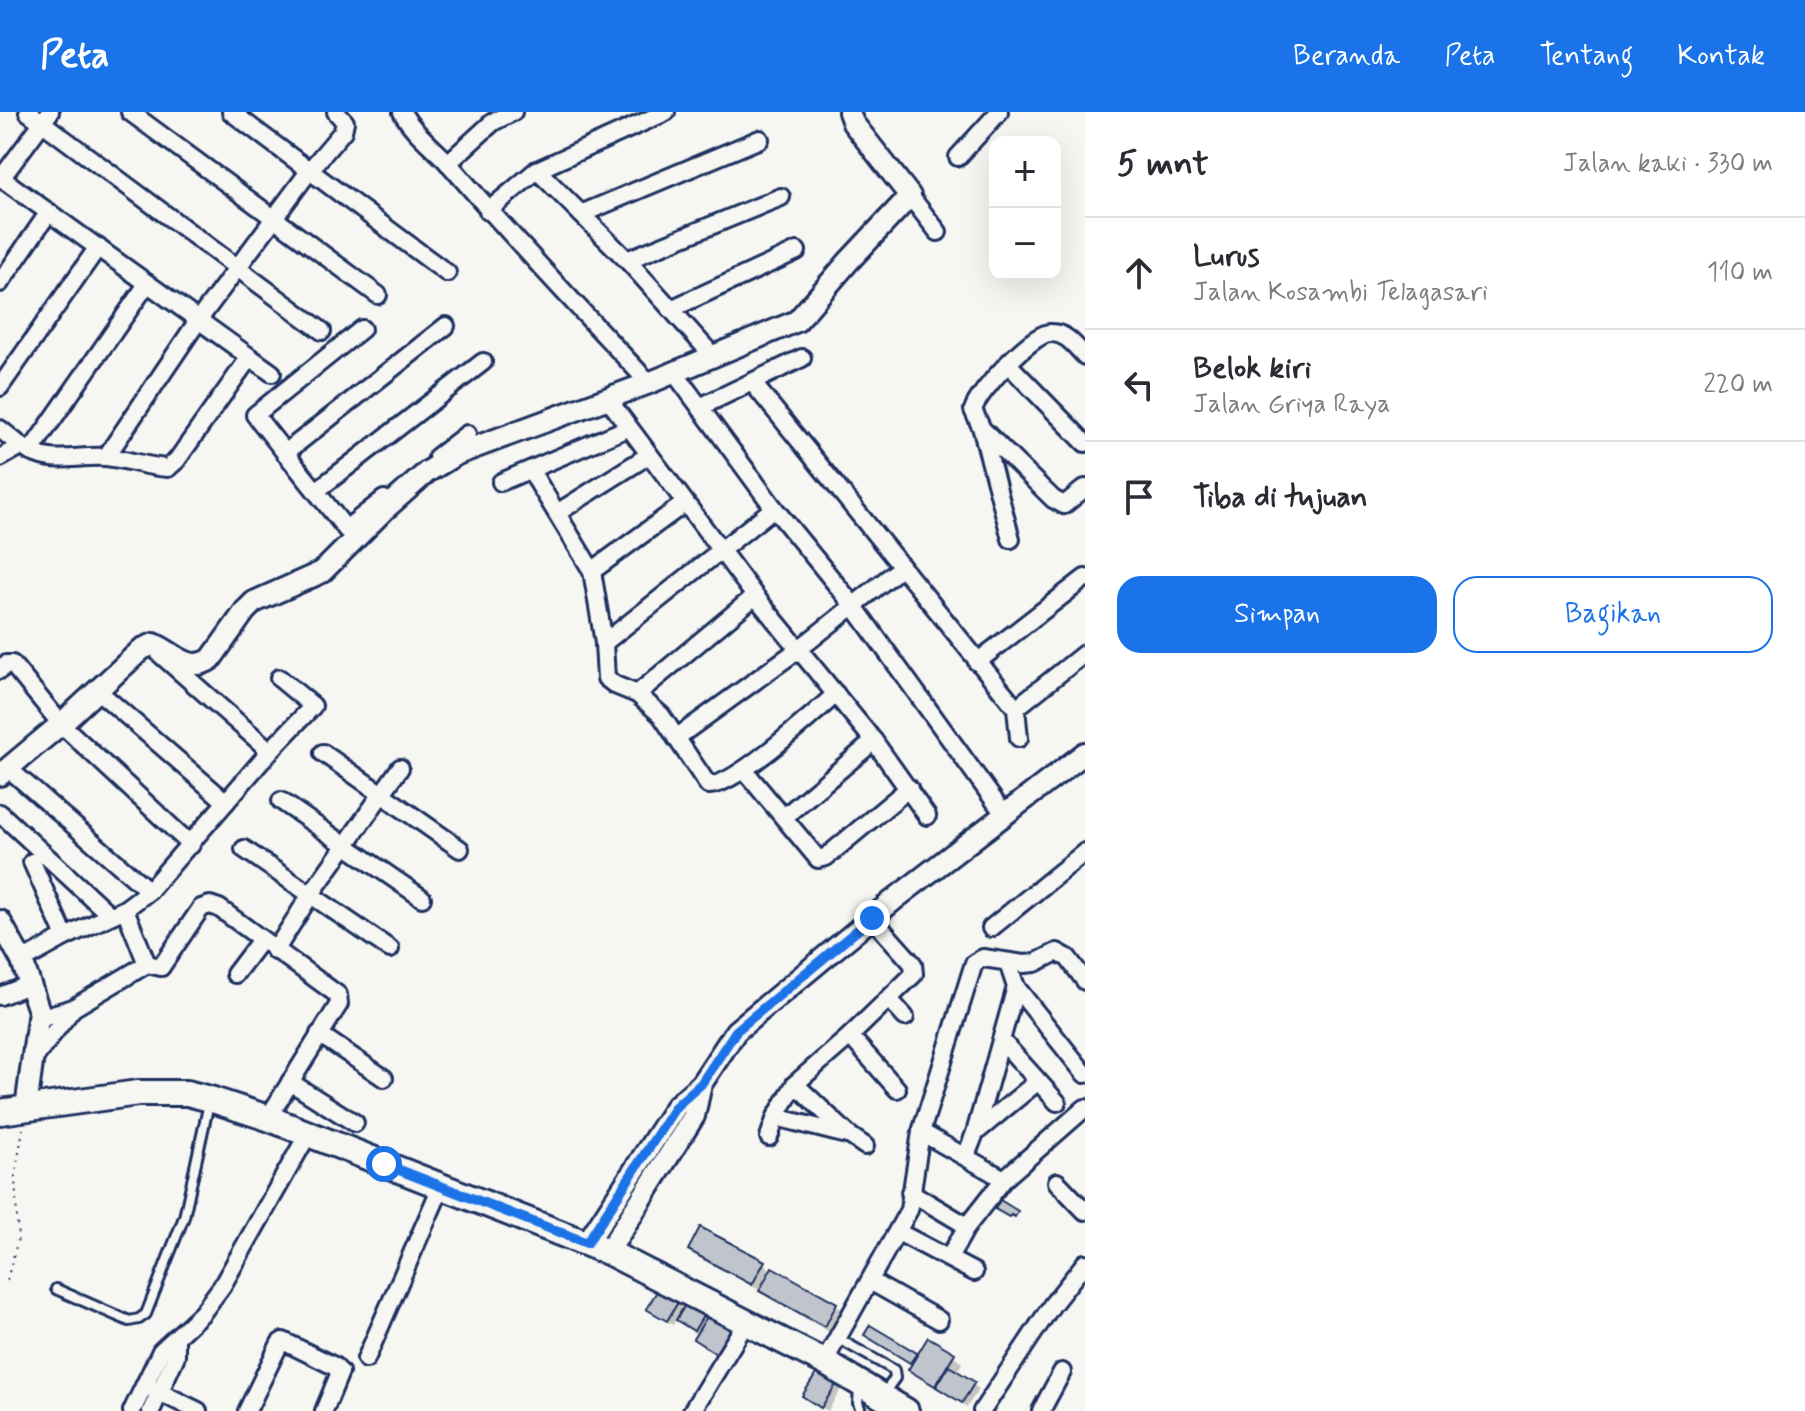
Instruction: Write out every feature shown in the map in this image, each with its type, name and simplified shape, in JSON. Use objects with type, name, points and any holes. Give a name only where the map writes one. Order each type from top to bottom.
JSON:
[{"type":"main road","points":[[0,1112],[138,1093],[187,1093],[268,1118],[441,1187],[605,1242],[824,1362],[906,1411]]},
{"type":"street","points":[[28,112],[46,117],[238,269],[322,331]]},
{"type":"street","points":[[130,112],[378,295]]},
{"type":"street","points":[[231,112],[447,273]]},
{"type":"street","points":[[106,457],[197,322],[310,170],[343,131],[345,122],[336,112]]},
{"type":"street","points":[[448,163],[493,122],[513,112]]},
{"type":"street","points":[[488,211],[537,170],[666,112]]},
{"type":"street","points":[[849,112],[853,123],[938,232]]},
{"type":"street","points":[[958,157],[999,112]]},
{"type":"street","points":[[410,116],[488,211],[649,383]]},
{"type":"street","points":[[46,117],[1,179],[272,373]]},
{"type":"street","points":[[581,214],[760,139]]},
{"type":"street","points":[[537,170],[627,260],[713,356]]},
{"type":"street","points":[[351,534],[472,440],[608,399],[797,321],[910,196]]},
{"type":"street","points":[[627,260],[781,197]]},
{"type":"street","points":[[0,283],[49,212]]},
{"type":"street","points":[[0,387],[98,247]]},
{"type":"street","points":[[671,309],[797,251]]},
{"type":"street","points":[[0,458],[25,449],[147,284]]},
{"type":"street","points":[[285,453],[446,326]]},
{"type":"street","points":[[351,534],[255,415],[362,329]]},
{"type":"street","points":[[1011,539],[982,429],[973,410],[974,404],[979,395],[1039,335],[1062,335],[1085,356]]},
{"type":"street","points":[[0,429],[38,457],[106,457],[168,468],[249,358]]},
{"type":"street","points":[[700,407],[802,358]]},
{"type":"street","points":[[316,491],[483,362]]},
{"type":"street","points":[[1009,365],[1085,443]]},
{"type":"street","points":[[674,372],[774,508],[853,605],[1004,814]]},
{"type":"street","points":[[752,382],[1016,708],[1019,738]]},
{"type":"street","points":[[608,399],[755,596],[874,741],[927,816]]},
{"type":"street","points":[[501,482],[628,428]]},
{"type":"street","points":[[982,429],[1063,506],[1085,488]]},
{"type":"street","points":[[149,645],[160,647],[193,665],[204,664],[250,606],[322,572],[351,534],[472,440]]},
{"type":"street","points":[[557,513],[649,455]]},
{"type":"street","points":[[531,471],[592,571],[604,643],[606,678],[637,694],[661,715],[708,785],[715,786],[744,770],[836,694]]},
{"type":"street","points":[[592,571],[685,503]]},
{"type":"street","points":[[604,643],[774,508]]},
{"type":"street","points":[[676,738],[799,649],[902,567]]},
{"type":"street","points":[[977,662],[1085,578]]},
{"type":"street","points":[[637,694],[755,596]]},
{"type":"street","points":[[149,645],[4,772],[149,891]]},
{"type":"street","points":[[149,645],[270,751]]},
{"type":"street","points":[[1016,708],[1085,653]]},
{"type":"street","points":[[0,670],[6,664],[12,664],[61,724],[191,845]]},
{"type":"street","points":[[22,961],[118,912],[149,891],[191,845],[270,751],[313,706],[279,678]]},
{"type":"street","points":[[97,690],[226,802]]},
{"type":"street","points":[[784,817],[874,741]]},
{"type":"street","points":[[323,753],[460,849]]},
{"type":"street","points":[[605,1242],[602,1220],[676,1106],[701,1084],[736,1031],[896,898],[1085,753]]},
{"type":"street","points":[[275,951],[311,894],[400,768]]},
{"type":"street","points":[[744,770],[815,857],[822,859],[909,788]]},
{"type":"street","points":[[281,801],[422,898]]},
{"type":"street","points":[[0,813],[118,912],[147,964],[157,967],[166,963],[201,908],[206,905],[219,908],[260,941],[338,995],[339,1004],[268,1118]]},
{"type":"street","points":[[244,849],[390,949]]},
{"type":"street","points":[[991,928],[1085,852]]},
{"type":"street","points":[[32,862],[65,937]]},
{"type":"street","points":[[769,1137],[776,1117],[795,1084],[913,976],[915,968],[876,915]]},
{"type":"street","points":[[0,921],[22,961],[38,1003],[39,1018],[26,1108]]},
{"type":"street","points":[[235,974],[260,941]]},
{"type":"street","points":[[824,1362],[909,1210],[921,1132],[972,968],[983,958],[1008,963],[1035,963],[1057,952],[1068,958],[1085,981]]},
{"type":"street","points":[[1008,963],[1016,987],[1085,1074]]},
{"type":"street","points":[[39,1018],[73,1008],[147,964]]},
{"type":"street","points":[[0,996],[31,984]]},
{"type":"street","points":[[966,1156],[1016,987]]},
{"type":"street","points":[[889,999],[905,1017]]},
{"type":"street","points":[[31,1062],[73,1008]]},
{"type":"street","points":[[319,1034],[384,1078]]},
{"type":"street","points":[[850,1036],[897,1089]]},
{"type":"street","points":[[1002,1041],[1057,1102]]},
{"type":"street","points":[[290,1082],[355,1123]]},
{"type":"street","points":[[975,1133],[1037,1082]]},
{"type":"street","points":[[605,1242],[694,1116],[701,1084]]},
{"type":"street","points":[[795,1084],[865,1146]]},
{"type":"street","points":[[949,1258],[967,1226],[1004,1179],[1085,1108]]},
{"type":"street","points":[[776,1117],[849,1135]]},
{"type":"street","points":[[921,1132],[1004,1179]]},
{"type":"street","points":[[198,1411],[149,1402],[176,1356],[176,1338],[202,1313],[222,1286],[308,1134]]},
{"type":"street","points":[[1057,1182],[1081,1202]]},
{"type":"street","points":[[366,1359],[441,1187]]},
{"type":"street","points":[[910,1192],[967,1226]]},
{"type":"street","points":[[898,1232],[974,1272]]},
{"type":"street","points":[[982,1411],[1052,1305],[1085,1263]]},
{"type":"street","points":[[870,1281],[939,1320]]},
{"type":"street","points":[[692,1411],[747,1321]]},
{"type":"street","points":[[247,1411],[283,1341],[340,1372],[324,1411]]},
{"type":"street","points":[[1041,1411],[1062,1372]]},
{"type":"lane","points":[[56,1289],[129,1321],[146,1314],[184,1217],[210,1099]]},
{"type":"lane","points":[[837,1338],[894,1370],[895,1378],[882,1397]]},
{"type":"lane","points":[[860,1384],[858,1403],[861,1411]]},
{"type":"path","points":[[7,1280],[18,1239],[15,1176],[26,1108]]},
{"type":"building","points":[[1000,1200],[1018,1211],[1015,1217],[995,1209]]},
{"type":"building","points":[[700,1227],[765,1261],[752,1285],[688,1250]]},
{"type":"building","points":[[772,1267],[837,1303],[825,1327],[759,1291]]},
{"type":"building","points":[[661,1285],[681,1297],[667,1321],[646,1309]]},
{"type":"building","points":[[685,1305],[703,1316],[694,1331],[676,1320]]},
{"type":"building","points":[[708,1315],[735,1332],[720,1356],[693,1339]]},
{"type":"building","points":[[870,1325],[917,1353],[910,1363],[864,1335]]},
{"type":"building","points":[[928,1337],[955,1353],[935,1386],[908,1370]]},
{"type":"building","points":[[949,1366],[975,1382],[962,1403],[936,1387]]},
{"type":"building","points":[[818,1371],[837,1383],[821,1408],[802,1396]]},
{"type":"route","points":[[384,1164],[587,1243],[676,1106],[701,1084],[736,1031],[872,918]]}]
